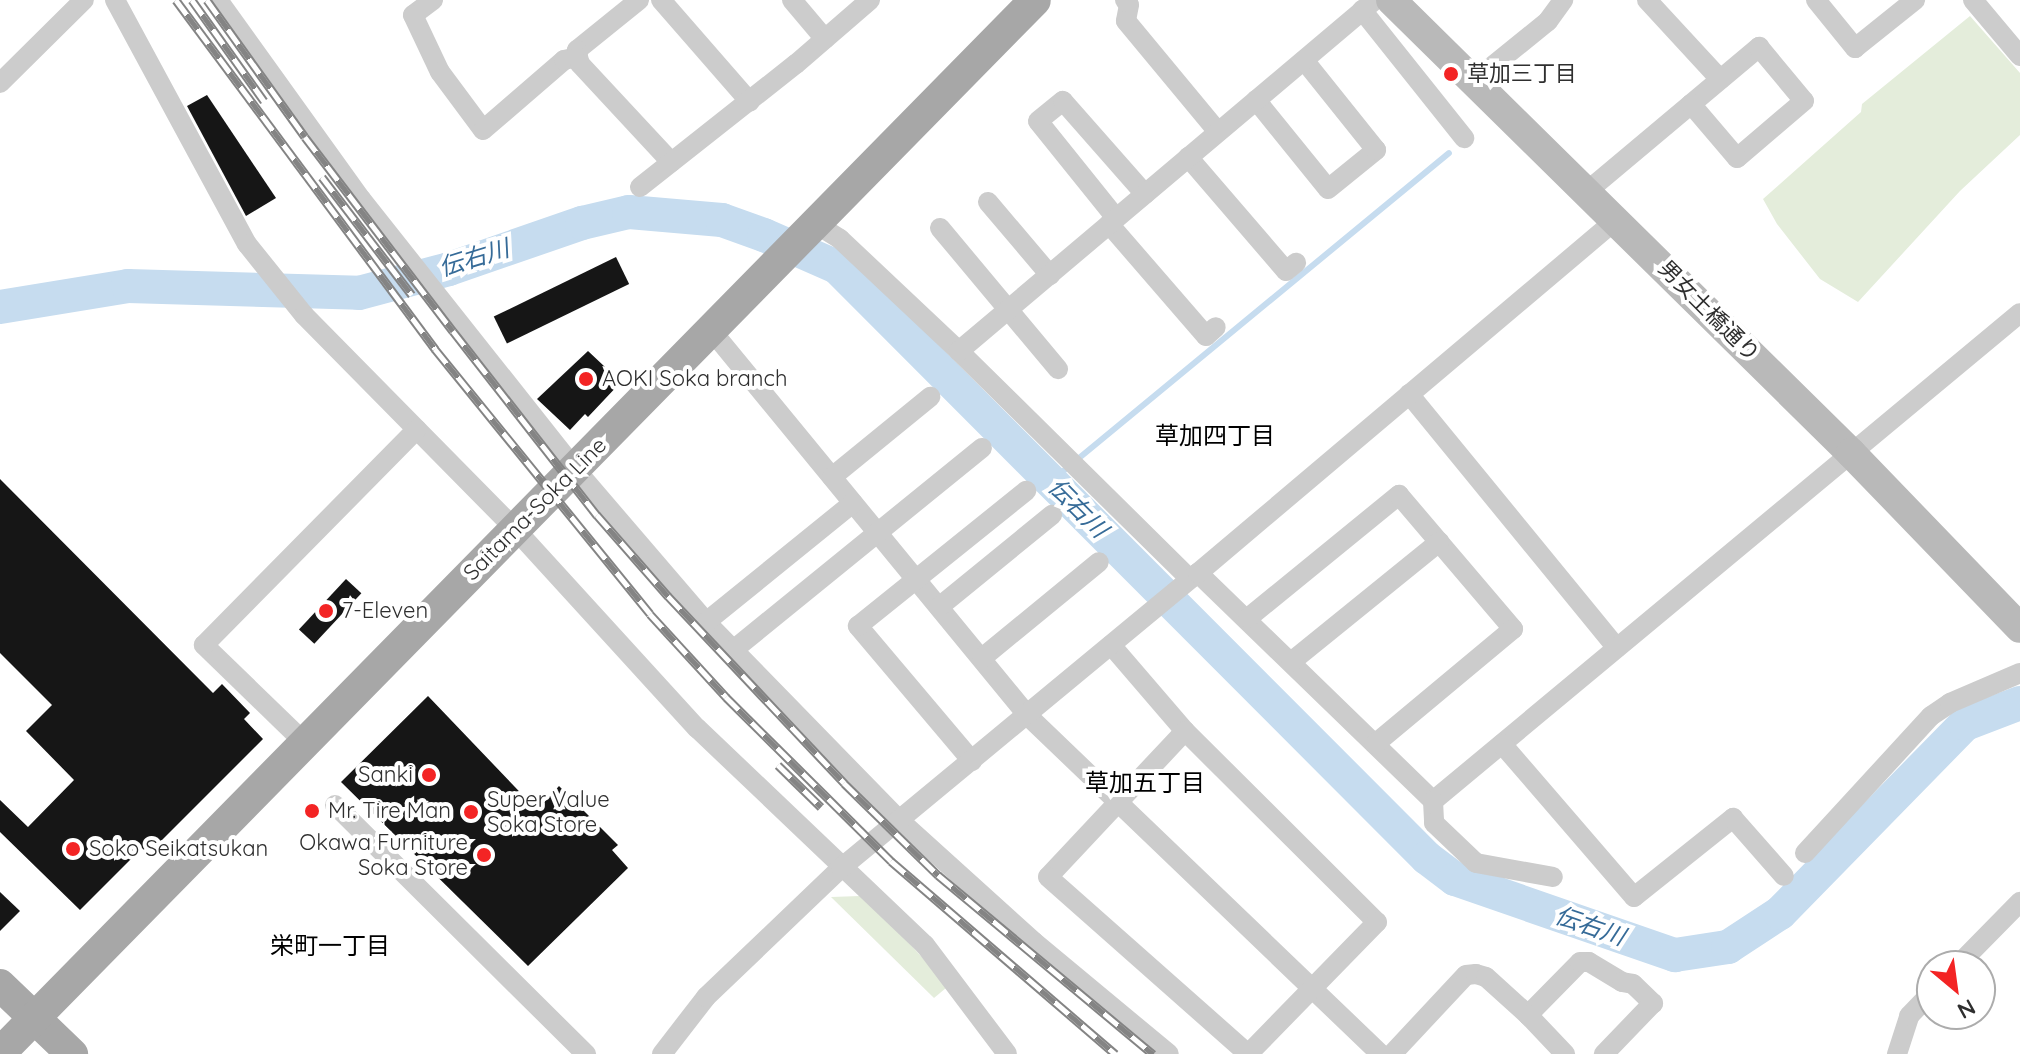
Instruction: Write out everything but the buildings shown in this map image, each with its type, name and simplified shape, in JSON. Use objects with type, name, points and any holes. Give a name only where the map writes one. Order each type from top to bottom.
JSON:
[{"type":"main road","name":"Saitama-Soka Line","points":[[0,1053],[1035,0]]},
{"type":"main road","points":[[0,985],[72,1054]]},
{"type":"street","points":[[0,83],[84,0]]},
{"type":"street","points":[[115,0],[241,233],[304,315],[515,529],[675,705],[841,868],[925,945],[1007,1054]]},
{"type":"street","points":[[218,0],[307,127],[575,469],[732,651],[899,820],[1034,942],[1169,1054]]},
{"type":"street","points":[[433,0],[413,15],[440,72],[483,130],[564,60],[578,57]]},
{"type":"street","points":[[639,0],[577,50],[578,57],[580,64],[671,162]]},
{"type":"street","points":[[661,0],[750,102]]},
{"type":"street","points":[[792,0],[825,39]]},
{"type":"street","points":[[1125,0],[1129,5],[1126,21],[1218,132]]},
{"type":"street","points":[[1474,81],[1548,21],[1563,0]]},
{"type":"street","points":[[1647,0],[1720,79]]},
{"type":"street","points":[[1816,0],[1855,48],[1915,0]]},
{"type":"street","points":[[1973,0],[2020,56]]},
{"type":"street","points":[[640,187],[750,102],[865,2]]},
{"type":"street","points":[[959,351],[1304,60],[1386,3],[1464,138]]},
{"type":"street","name":"男女土橋通り","points":[[1386,3],[1474,81],[1617,219],[1851,453],[2020,628]]},
{"type":"street","points":[[1588,192],[1720,79],[1759,47],[1804,101],[1737,158],[1691,104]]},
{"type":"street","points":[[1256,100],[1328,189],[1376,150],[1304,60]]},
{"type":"street","points":[[1145,194],[1063,101],[1038,121],[1113,221],[1206,336],[1216,327]]},
{"type":"street","points":[[1188,157],[1286,271],[1296,263]]},
{"type":"street","points":[[988,202],[1050,275]]},
{"type":"street","points":[[662,1054],[706,997],[841,868],[1191,579],[1617,219]]},
{"type":"street","points":[[816,224],[840,239],[959,351],[1191,579],[1248,618],[1433,801],[1434,823],[1476,863],[1553,877]]},
{"type":"street","points":[[940,228],[1058,369]]},
{"type":"street","points":[[1433,801],[2020,313]]},
{"type":"street","points":[[711,330],[1027,715],[1380,1054]]},
{"type":"street","points":[[1409,394],[1617,648]]},
{"type":"street","points":[[832,477],[930,397]]},
{"type":"street","points":[[305,743],[204,645],[417,429]]},
{"type":"street","points":[[732,651],[982,448]]},
{"type":"street","points":[[972,761],[858,626],[1026,491]]},
{"type":"street","points":[[1248,618],[1399,495],[1513,629],[1375,744]]},
{"type":"street","points":[[706,622],[853,503]]},
{"type":"street","points":[[939,607],[1052,515]]},
{"type":"street","points":[[1291,662],[1439,542]]},
{"type":"street","points":[[982,658],[1099,562]]},
{"type":"street","points":[[1111,645],[1185,731],[1377,922],[1248,1054],[1048,877],[1185,731]]},
{"type":"street","points":[[1805,853],[1931,716],[1950,703],[2020,673]]},
{"type":"street","points":[[1502,744],[1634,897],[1733,818],[1784,876]]},
{"type":"street","points":[[335,805],[586,1054]]},
{"type":"street","points":[[1973,950],[2020,902]]},
{"type":"street","points":[[1528,1015],[1580,962],[1589,962],[1622,982],[1633,984],[1653,1003],[1604,1054]]},
{"type":"street","points":[[1392,1054],[1466,975],[1486,977],[1565,1054]]},
{"type":"street","points":[[1897,1054],[1909,1016],[1916,1009]]},
{"type":"green space","points":[[1970,16],[2020,73],[2020,135],[1960,191],[1858,302],[1820,279],[1777,224],[1763,199],[1861,112],[1862,104]]},
{"type":"green space","points":[[860,896],[899,932],[940,977],[946,988],[934,998],[831,897]]},
{"type":"waterway","points":[[1050,482],[1449,153]]},
{"type":"waterway","name":"伝右川","points":[[0,307],[128,286],[359,293],[449,269],[582,223],[629,212],[722,220],[764,235],[837,267],[1427,858],[1455,879],[1675,955],[1728,947],[1780,913],[1965,724],[2020,703]]},
{"type":"railway","points":[[176,0],[435,349],[650,614],[726,697],[891,861],[1115,1054]]},
{"type":"railway","points":[[192,0],[264,101]]},
{"type":"railway","points":[[207,0],[305,137],[453,331],[597,515],[668,596],[844,783],[938,875],[1153,1054]]},
{"type":"railway","points":[[322,177],[412,295]]},
{"type":"railway","points":[[778,765],[821,807]]},
{"type":"place","name":"草加三丁目","points":[[1451,74]]},
{"type":"place","name":"AOKI Soka branch","points":[[586,379]]},
{"type":"place","name":"7-Eleven","points":[[326,611]]},
{"type":"place","name":"Sanki","points":[[429,775]]},
{"type":"place","name":"Mr. Tire Man","points":[[312,811]]},
{"type":"place","name":"Super Value Soka Store","points":[[471,812]]},
{"type":"place","name":"Soko Seikatsukan","points":[[73,849]]},
{"type":"place","name":"Okawa Furniture Soka Store","points":[[484,855]]},
{"type":"district","name":"草加四丁目","points":[[1215,436]]},
{"type":"district","name":"草加五丁目","points":[[1145,783]]},
{"type":"district","name":"栄町一丁目","points":[[330,946]]}]
